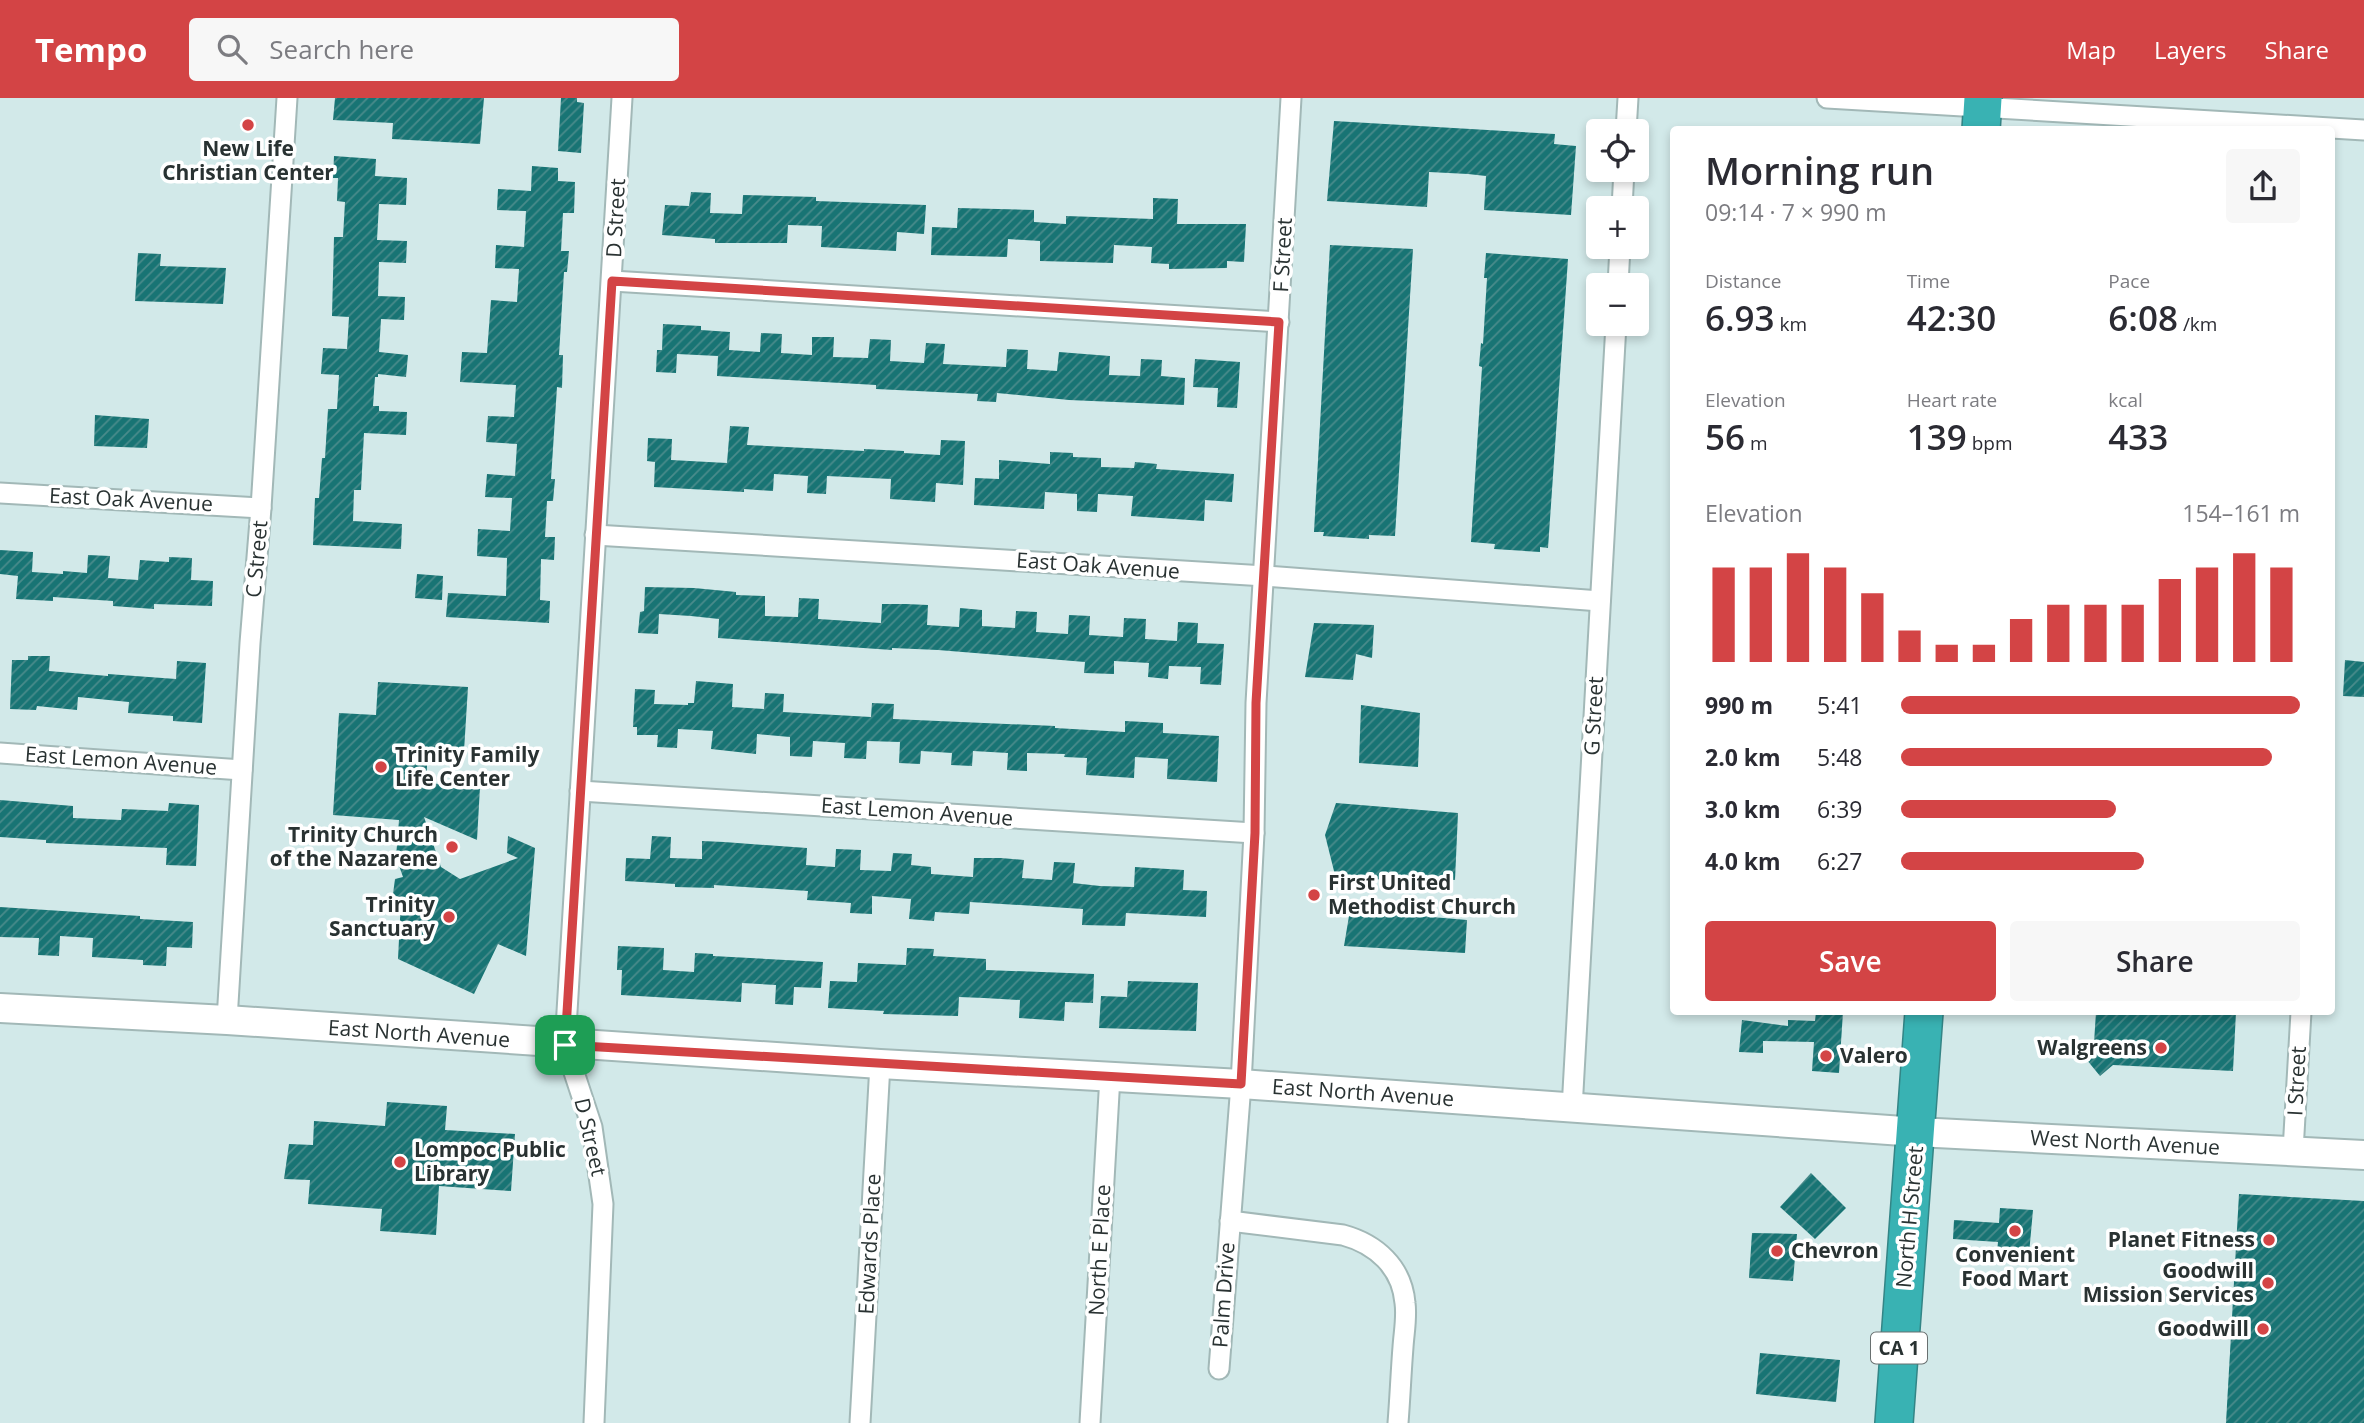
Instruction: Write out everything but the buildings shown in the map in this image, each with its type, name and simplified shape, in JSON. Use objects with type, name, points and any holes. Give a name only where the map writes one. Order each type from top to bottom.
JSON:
[{"type":"highway","name":"North H Street","points":[[1894,1423],[1902,1131],[1923,1015]]},
{"type":"street","name":"C Street","points":[[227,1020],[287,98]]},
{"type":"street","name":"D Street","points":[[594,1423],[603,1204],[592,1127],[565,1045],[622,98]]},
{"type":"street","name":"F Street","points":[[1241,1084],[1255,833],[1256,703],[1291,98]]},
{"type":"street","points":[[1627,119],[1628,98]]},
{"type":"street","points":[[1827,98],[1982,112],[2279,126]]},
{"type":"street","points":[[2335,129],[2364,130]]},
{"type":"street","points":[[612,281],[1279,322]]},
{"type":"street","name":"G Street","points":[[1572,1109],[1615,336]]},
{"type":"street","name":"East Oak Avenue","points":[[0,493],[261,508]]},
{"type":"street","name":"East Oak Avenue","points":[[595,535],[1265,576],[1600,601]]},
{"type":"street","name":"East Lemon Avenue","points":[[0,753],[242,770]]},
{"type":"street","name":"East Lemon Avenue","points":[[580,791],[1255,833]]},
{"type":"street","name":"East North Avenue","points":[[0,1008],[227,1020],[565,1045],[1241,1084],[1902,1131]]},
{"type":"street","name":"I Street","points":[[2293,1151],[2301,1015]]},
{"type":"street","name":"Edwards Place","points":[[860,1423],[880,1064]]},
{"type":"street","name":"North E Place","points":[[1090,1423],[1110,1076]]},
{"type":"street","name":"Palm Drive","points":[[1219,1369],[1241,1084]]},
{"type":"street","name":"West North Avenue","points":[[1902,1131],[2364,1155]]},
{"type":"street","name":"Palm Drive","points":[[1230,1221],[1343,1235],[1359,1239],[1376,1248],[1384,1256],[1398,1278],[1405,1302],[1398,1423]]},
{"type":"place","name":"New Life Christian Center","points":[[248,125]]},
{"type":"place","name":"Trinity Family Life Center","points":[[381,767]]},
{"type":"place","name":"Trinity Church of the Nazarene","points":[[452,847]]},
{"type":"place","name":"First United Methodist Church","points":[[1314,895]]},
{"type":"place","name":"Trinity Sanctuary","points":[[449,917]]},
{"type":"place","name":"Walgreens","points":[[2161,1048]]},
{"type":"place","name":"Valero","points":[[1826,1056]]},
{"type":"place","name":"Lompoc Public Library","points":[[400,1162]]},
{"type":"place","name":"Convenient Food Mart","points":[[2015,1231]]},
{"type":"place","name":"Planet Fitness","points":[[2269,1240]]},
{"type":"place","name":"Chevron","points":[[1777,1251]]},
{"type":"place","name":"Goodwill Mission Services","points":[[2268,1283]]},
{"type":"place","name":"Goodwill","points":[[2263,1329]]},
{"type":"route","points":[[612,281],[1279,322],[1256,703],[1255,833],[1241,1084],[565,1045],[612,281]]}]
